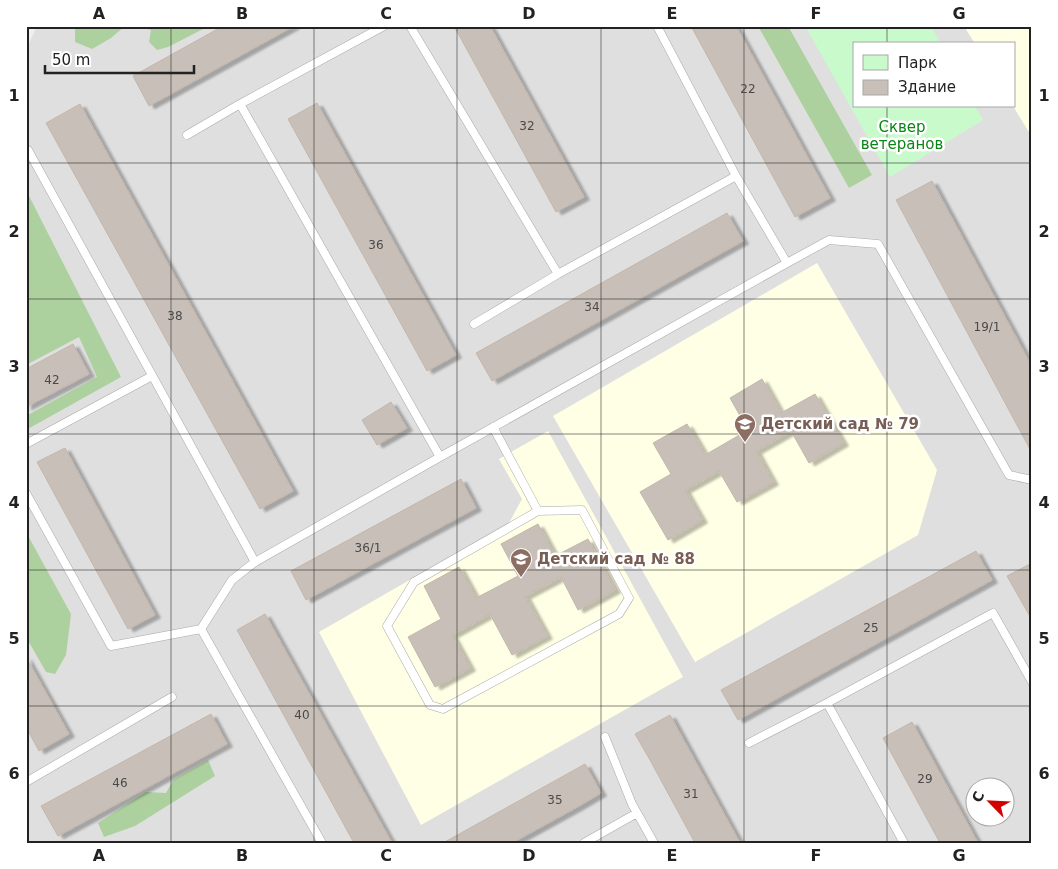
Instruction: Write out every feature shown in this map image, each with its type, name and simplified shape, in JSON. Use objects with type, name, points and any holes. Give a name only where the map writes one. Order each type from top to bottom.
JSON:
[{"type":"lane","points":[[187,135],[384,26]]},
{"type":"lane","points":[[410,26],[558,274]]},
{"type":"lane","points":[[657,26],[736,176],[787,263]]},
{"type":"lane","points":[[240,104],[440,457]]},
{"type":"lane","points":[[26,149],[255,562]]},
{"type":"lane","points":[[474,324],[558,274],[736,176]]},
{"type":"lane","points":[[26,493],[111,646],[201,629],[232,580],[255,562],[829,240],[878,244],[1009,475],[1032,480]]},
{"type":"lane","points":[[26,444],[152,376]]},
{"type":"lane","points":[[493,427],[538,511]]},
{"type":"lane","points":[[582,510],[629,598],[619,614],[443,709],[430,705],[387,626],[414,582],[538,511],[582,510]]},
{"type":"lane","points":[[749,743],[827,704],[992,613],[1032,682]]},
{"type":"lane","points":[[201,629],[322,843]]},
{"type":"lane","points":[[26,782],[172,697]]},
{"type":"lane","points":[[827,704],[904,843]]},
{"type":"lane","points":[[605,738],[632,804],[654,843]]},
{"type":"lane","points":[[584,843],[637,813]]},
{"type":"shaded area","points":[[37,26],[1032,26],[1032,843],[26,843],[26,50]]},
{"type":"shaded area","points":[[964,26],[1032,26],[1032,137],[1014,108],[1016,108],[1016,42],[974,42]]},
{"type":"shaded area","name":"Детский сад № 79","points":[[817,263],[937,470],[918,535],[695,662],[553,416]]},
{"type":"shaded area","name":"Детский сад № 88","points":[[548,431],[683,677],[421,825],[319,632],[509,523],[522,499],[499,459]]},
{"type":"green space","points":[[75,26],[125,26],[111,38],[92,49],[75,42]]},
{"type":"green space","points":[[137,26],[209,26],[168,47],[157,50],[149,42],[151,30]]},
{"type":"green space","points":[[758,26],[788,26],[872,175],[849,188]]},
{"type":"green space","name":"Сквер ветеранов","points":[[805,26],[931,26],[940,42],[853,42],[853,108],[976,108],[983,120],[890,177]]},
{"type":"green space","points":[[26,190],[121,377],[26,430],[26,416],[97,377],[79,337],[26,365]]},
{"type":"green space","points":[[26,532],[71,614],[66,655],[55,674],[46,672],[26,637]]},
{"type":"green space","points":[[208,760],[215,776],[135,826],[104,837],[98,823],[146,792],[166,793],[173,780]]},
{"type":"building","points":[[223,26],[294,26],[149,106],[133,76]]},
{"type":"building","points":[[454,26],[490,26],[584,197],[556,212]]},
{"type":"building","points":[[691,26],[736,26],[830,198],[795,217]]},
{"type":"building","points":[[317,103],[456,355],[427,371],[288,119]]},
{"type":"building","points":[[80,104],[293,491],[260,509],[46,123]]},
{"type":"building","points":[[932,181],[1032,367],[1032,453],[896,200]]},
{"type":"building","points":[[727,213],[743,241],[492,381],[476,353]]},
{"type":"building","points":[[73,344],[89,374],[26,407],[26,369]]},
{"type":"building","points":[[762,379],[781,413],[815,394],[843,443],[809,463],[791,431],[756,451],[773,482],[737,502],[719,471],[685,490],[702,520],[668,540],[640,492],[671,474],[653,443],[687,424],[705,455],[748,430],[730,398]]},
{"type":"building","points":[[391,402],[407,428],[377,445],[362,420]]},
{"type":"building","points":[[65,448],[155,615],[128,629],[37,462]]},
{"type":"building","points":[[461,479],[476,508],[306,600],[291,571]]},
{"type":"building","points":[[538,524],[555,556],[588,539],[615,590],[578,610],[561,577],[525,596],[547,636],[512,655],[490,614],[452,635],[470,668],[435,687],[408,637],[441,619],[424,586],[459,567],[476,598],[518,576],[501,544]]},
{"type":"building","points":[[976,551],[992,580],[738,720],[721,690]]},
{"type":"building","points":[[1032,563],[1032,620],[1007,576]]},
{"type":"building","points":[[265,614],[392,843],[354,843],[237,630]]},
{"type":"building","points":[[26,657],[69,734],[39,751],[26,727]]},
{"type":"building","points":[[211,714],[227,744],[58,836],[41,806]]},
{"type":"building","points":[[670,715],[740,843],[695,843],[635,734]]},
{"type":"building","points":[[912,722],[966,821],[966,826],[969,826],[978,843],[940,843],[883,738]]},
{"type":"building","points":[[585,764],[601,793],[579,806],[512,843],[443,843]]},
{"type":"place","name":"Детский сад № 79","points":[[745,443]]},
{"type":"place","name":"Детский сад № 88","points":[[521,578]]}]
